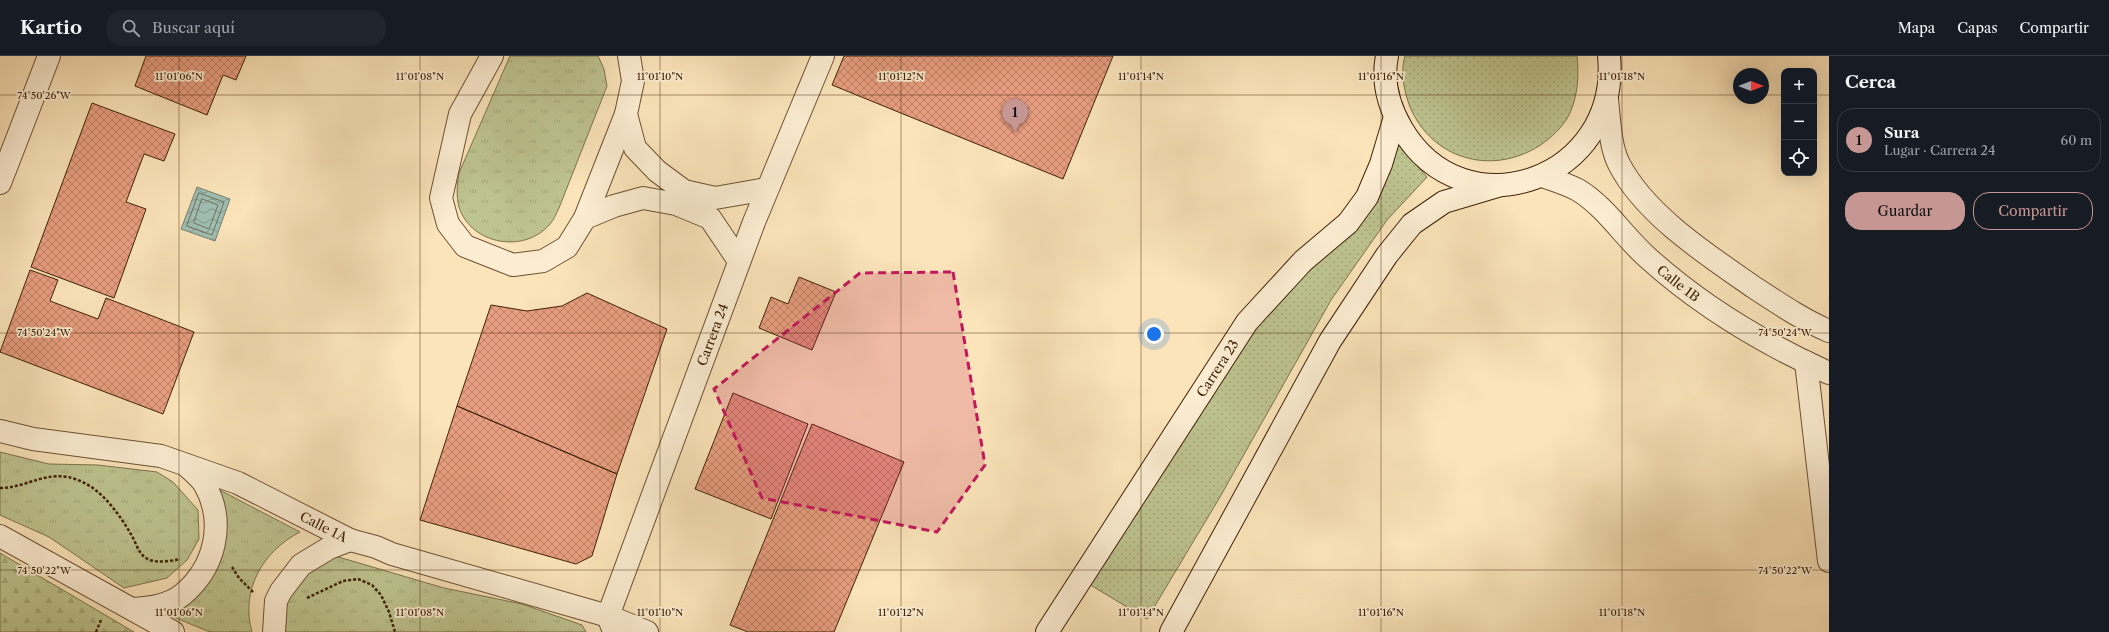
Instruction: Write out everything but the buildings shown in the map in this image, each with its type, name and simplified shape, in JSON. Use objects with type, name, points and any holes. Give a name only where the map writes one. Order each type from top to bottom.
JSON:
[{"type":"street","points":[[0,183],[49,56]]},
{"type":"street","points":[[492,56],[460,114],[441,198],[448,224],[466,246],[513,265],[543,261],[567,247],[584,218],[626,114],[633,81],[629,56]]},
{"type":"street","name":"Carrera 24","points":[[611,624],[740,261],[767,189],[823,56]]},
{"type":"street","points":[[1375,56],[1386,82]]},
{"type":"street","points":[[1387,56],[1386,82],[1389,100],[1395,117],[1409,140],[1427,160],[1449,174],[1474,182],[1501,185]]},
{"type":"street","points":[[1171,632],[1330,341],[1387,256],[1412,224],[1444,202],[1501,185],[1522,182],[1542,176],[1560,166],[1573,156],[1594,130],[1607,98],[1610,78],[1609,56]]},
{"type":"street","points":[[1607,98],[1612,138],[1618,163],[1635,190],[1668,223],[1720,264],[1778,302],[1829,331]]},
{"type":"street","points":[[626,114],[635,148],[657,171],[684,191],[715,198],[767,189]]},
{"type":"street","name":"Carrera 23","points":[[1047,632],[1247,322],[1303,262],[1348,223],[1367,197],[1381,164],[1395,117]]},
{"type":"street","name":"Calle 1B","points":[[1542,176],[1578,190],[1594,202],[1648,258],[1694,295],[1742,326],[1806,362],[1829,373]]},
{"type":"street","points":[[584,218],[642,198],[676,204],[710,218],[740,261]]},
{"type":"street","points":[[1806,362],[1829,561]]},
{"type":"street","name":"Calle 1A","points":[[0,431],[33,439],[161,456],[238,483],[350,540],[376,547],[392,554],[611,624],[647,632]]},
{"type":"street","points":[[132,609],[156,607],[181,596],[199,577],[211,555],[217,530],[214,506],[204,484],[186,465]]},
{"type":"street","points":[[0,536],[173,632]]},
{"type":"street","points":[[274,632],[276,602],[300,565],[329,548],[350,540]]},
{"type":"highlighted area","points":[[953,272],[985,465],[937,532],[762,498],[714,389],[860,273]]},
{"type":"green space","points":[[510,56],[598,56],[604,69],[607,86],[553,221],[539,233],[527,239],[513,242],[500,241],[486,237],[475,230],[465,220],[459,207],[457,194],[459,173]]},
{"type":"green space","points":[[1405,56],[1577,56],[1578,78],[1575,99],[1570,113],[1561,127],[1539,146],[1521,155],[1502,160],[1483,161],[1465,157],[1448,150],[1433,139],[1420,125],[1410,107],[1404,88],[1403,68]]},
{"type":"green space","points":[[1396,135],[1404,151],[1427,177],[1387,220],[1331,300],[1220,497],[1147,619],[1087,583],[1256,327],[1308,269]]},
{"type":"green space","points":[[0,452],[49,464],[98,465],[157,472],[173,482],[198,510],[199,539],[187,560],[167,578],[124,588],[49,537],[0,515]]},
{"type":"green space","points":[[212,486],[300,532],[275,550],[265,561],[258,573],[252,587],[249,601],[249,616],[252,632],[210,632],[161,612],[198,583]]},
{"type":"green space","points":[[0,553],[134,632],[0,632]]},
{"type":"green space","points":[[335,556],[444,588],[522,604],[582,625],[586,632],[279,632],[281,609],[307,560]]},
{"type":"water","points":[[197,187],[230,199],[215,241],[181,229]]},
{"type":"place","name":"Sura","points":[[1015,132]]}]
